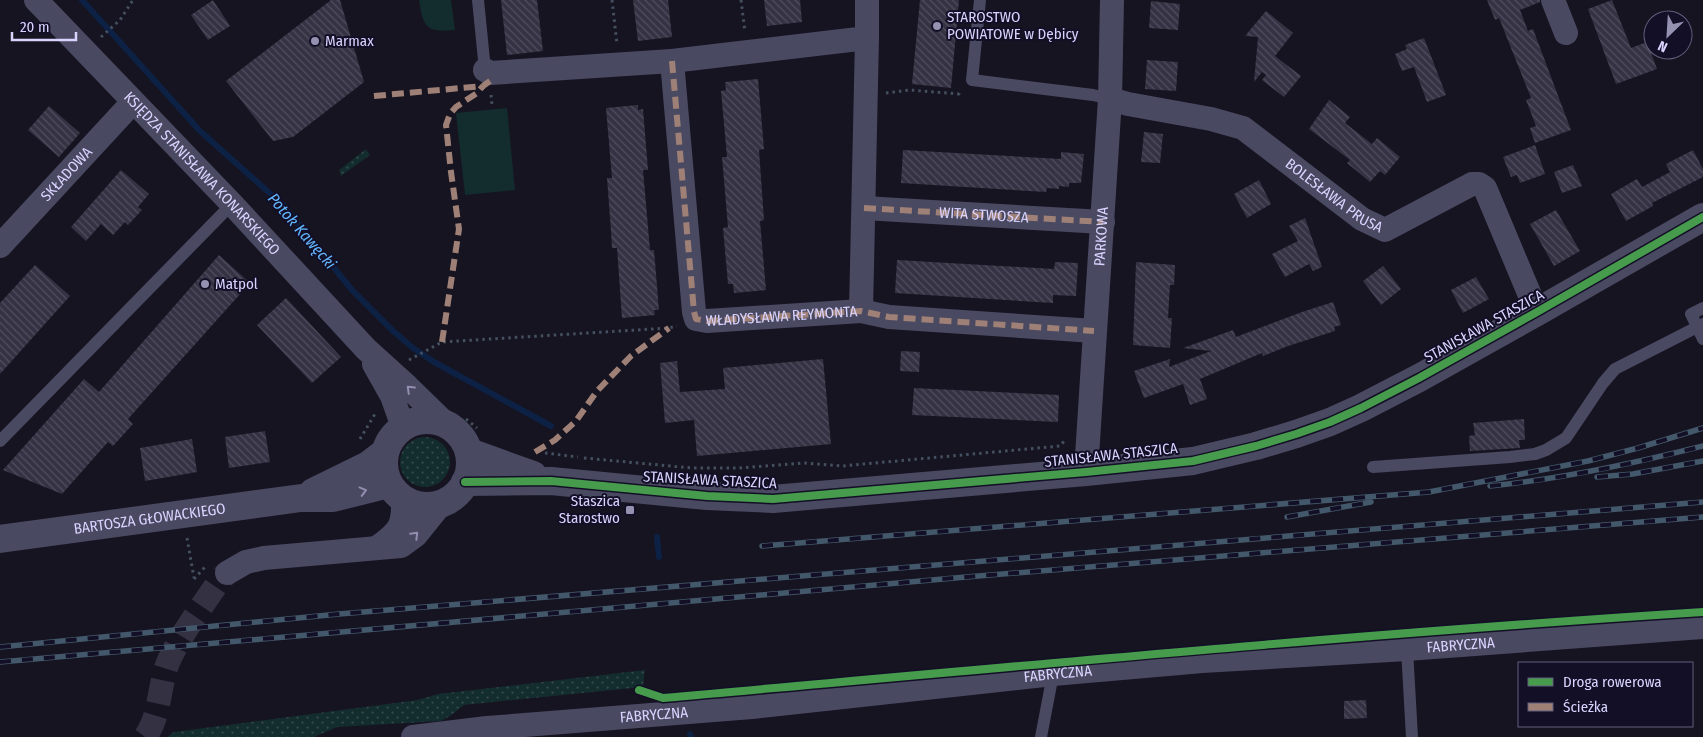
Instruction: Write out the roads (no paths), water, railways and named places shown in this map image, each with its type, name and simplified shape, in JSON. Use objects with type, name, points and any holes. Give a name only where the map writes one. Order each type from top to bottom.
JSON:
[{"type":"street","name":"KSIĘDZA STANISŁAWA KONARSKIEGO","points":[[36,0],[232,204],[366,349],[408,387],[453,419]]},
{"type":"street","points":[[861,311],[867,0]]},
{"type":"street","name":"PARKOWA","points":[[1086,472],[1110,99],[1112,0]]},
{"type":"street","points":[[1553,0],[1566,33]]},
{"type":"street","points":[[485,70],[490,73],[672,61],[867,38]]},
{"type":"street","name":"WŁADYSŁAWA REYMONTA","points":[[672,61],[696,319],[707,321],[861,311],[888,317],[1094,331]]},
{"type":"street","name":"BOLESŁAWA PRUSA","points":[[1110,99],[1211,119],[1243,128],[1362,220],[1384,230],[1472,184],[1479,184],[1485,188],[1538,312]]},
{"type":"street","name":"SKŁADOWA","points":[[0,246],[133,102]]},
{"type":"street","name":"WITA STWOSZA","points":[[864,208],[1103,222]]},
{"type":"street","name":"STANISŁAWA STASZICA","points":[[465,482],[551,481],[707,496],[773,499],[1193,461],[1296,434],[1361,408],[1538,312],[1703,218]]},
{"type":"street","name":"KSIĘDZA STANISŁAWA KONARSKIEGO","points":[[366,349],[392,396],[403,427]]},
{"type":"street","points":[[378,547],[393,536],[403,518],[396,491],[385,474],[384,463],[385,452],[389,442],[403,427],[416,421],[453,419],[460,435],[476,443],[465,482],[459,492],[451,499],[431,506],[421,505],[411,503],[396,491]]},
{"type":"street","name":"STANISŁAWA STASZICA","points":[[476,443],[551,481]]},
{"type":"street","name":"BARTOSZA GŁOWACKIEGO","points":[[301,498],[368,464],[385,452]]},
{"type":"street","name":"BARTOSZA GŁOWACKIEGO","points":[[0,539],[301,498],[333,498],[396,491]]},
{"type":"street","points":[[227,573],[246,562],[264,558],[401,546],[416,535],[441,504]]},
{"type":"street","name":"FABRYCZNA","points":[[413,737],[487,728],[752,707],[1053,674],[1703,627]]},
{"type":"lane","points":[[478,0],[485,70]]},
{"type":"lane","points":[[980,0],[972,80],[1093,95],[1110,99]]},
{"type":"lane","points":[[0,441],[232,204]]},
{"type":"lane","points":[[1373,467],[1510,457],[1535,454],[1546,450],[1566,438],[1603,383],[1615,369],[1701,330],[1691,314],[1703,308]]},
{"type":"lane","points":[[1407,649],[1412,737]]},
{"type":"lane","points":[[1041,737],[1053,674]]},
{"type":"waterway","name":"Potok Kawęcki","points":[[82,0],[200,131],[283,205],[352,290],[392,330],[413,348],[434,362],[551,426]]},
{"type":"waterway","name":"Potok Kawęcki","points":[[657,537],[659,557]]},
{"type":"tunnel","points":[[145,737],[154,718],[171,656],[194,618],[219,581],[227,573]]},
{"type":"railway","points":[[762,546],[1429,492],[1588,461],[1703,428]]},
{"type":"railway","points":[[1490,486],[1597,470],[1703,446]]},
{"type":"railway","points":[[1597,477],[1633,474],[1703,461]]},
{"type":"railway","points":[[1287,517],[1371,502]]},
{"type":"railway","points":[[0,647],[339,614],[1703,502]]},
{"type":"railway","points":[[0,662],[966,577],[1703,517]]},
{"type":"place","name":"STAROSTWO POWIATOWE w Dębicy","points":[[937,26]]},
{"type":"place","name":"Marmax","points":[[315,41]]},
{"type":"place","name":"Matpol","points":[[205,284]]},
{"type":"place","name":"Staszica Starostwo","points":[[630,510]]}]
